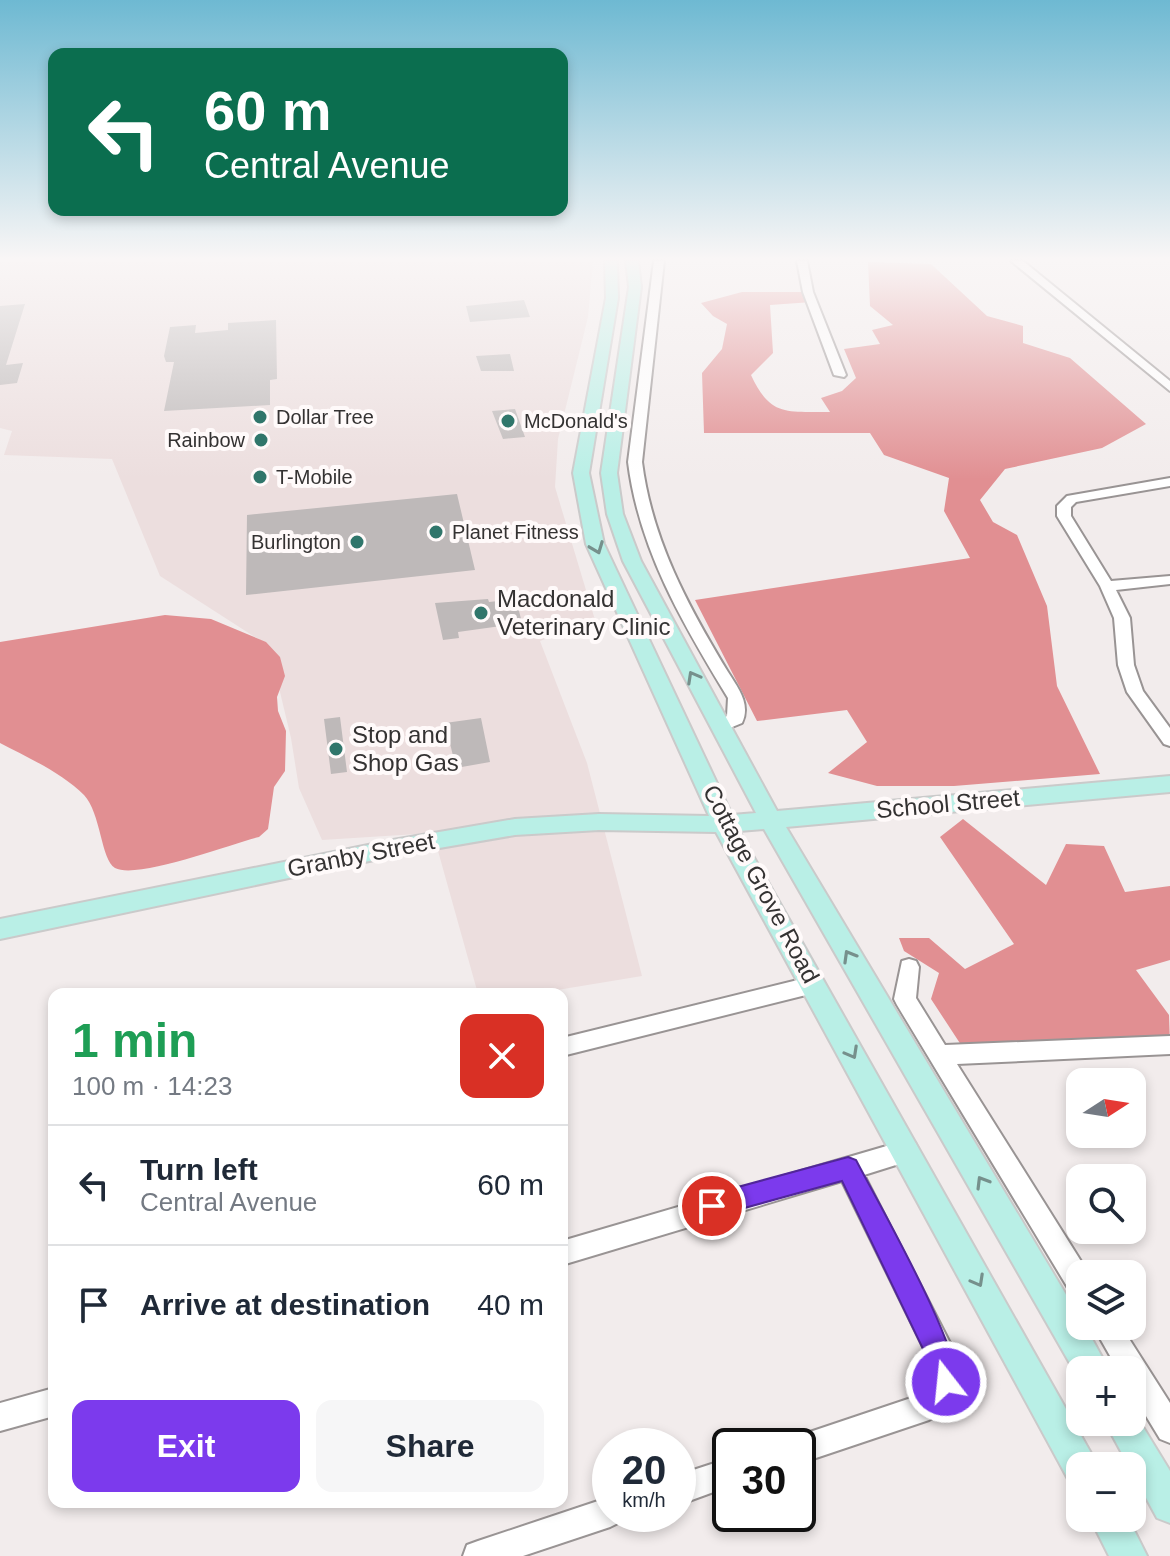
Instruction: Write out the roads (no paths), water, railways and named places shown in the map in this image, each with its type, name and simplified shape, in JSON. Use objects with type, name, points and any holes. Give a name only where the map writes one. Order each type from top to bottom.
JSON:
[{"type":"main road","points":[[605,334],[627,335]]},
{"type":"main road","name":"Cottage Grove Road","points":[[605,334],[581,473],[595,544],[726,824],[1072,1452]]},
{"type":"main road","name":"Cottage Grove Road","points":[[627,335],[609,473],[615,514],[624,543],[653,604],[770,819],[1084,1356]]},
{"type":"main road","points":[[581,473],[609,473]]},
{"type":"main road","name":"School Street","points":[[726,824],[1170,784]]},
{"type":"main road","name":"Granby Street","points":[[0,929],[489,831],[567,823],[726,824]]},
{"type":"main road","points":[[1130,1436],[1170,1505]]},
{"type":"main road","points":[[1116,1532],[1129,1556]]},
{"type":"street","points":[[651,334],[635,462],[636,492],[649,534],[736,698],[736,719],[720,726]]},
{"type":"street","points":[[824,334],[840,375]]},
{"type":"street","points":[[1105,334],[1170,387]]},
{"type":"street","points":[[617,407],[642,408]]},
{"type":"street","points":[[1170,482],[1072,499],[1064,506],[1064,516],[1107,586],[1122,618],[1126,665],[1135,692],[1170,740]]},
{"type":"street","points":[[1107,586],[1170,580]]},
{"type":"street","points":[[653,604],[681,599]]},
{"type":"street","points":[[909,967],[905,999],[1066,1262]]},
{"type":"street","points":[[568,1046],[814,985]]},
{"type":"street","points":[[937,1055],[1170,1045]]},
{"type":"street","points":[[568,1251],[907,1151]]},
{"type":"street","points":[[816,1444],[929,1406],[940,1399],[945,1388],[946,1375],[940,1353],[848,1168]]},
{"type":"street","points":[[1115,1340],[1170,1429]]},
{"type":"street","points":[[0,1417],[48,1404]]},
{"type":"street","points":[[478,1556],[592,1518]]},
{"type":"place","name":"Dollar Tree","points":[[260,417]]},
{"type":"place","name":"McDonald's","points":[[508,421]]},
{"type":"place","name":"Rainbow","points":[[261,440]]},
{"type":"place","name":"T-Mobile","points":[[260,477]]},
{"type":"place","name":"Planet Fitness","points":[[436,532]]},
{"type":"place","name":"Burlington","points":[[357,542]]},
{"type":"place","name":"Macdonald Veterinary Clinic","points":[[481,613]]},
{"type":"place","name":"Stop and Shop Gas","points":[[336,749]]}]
